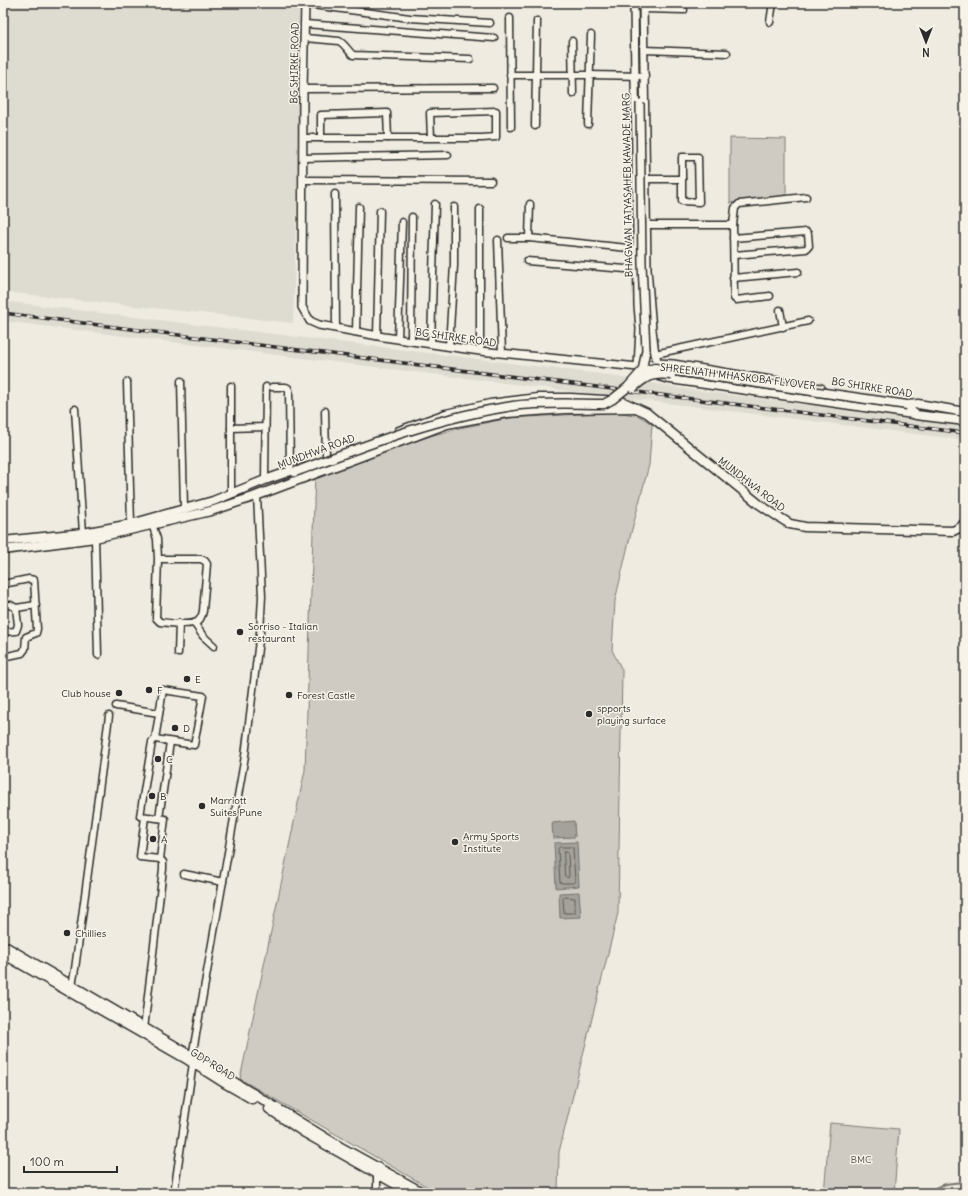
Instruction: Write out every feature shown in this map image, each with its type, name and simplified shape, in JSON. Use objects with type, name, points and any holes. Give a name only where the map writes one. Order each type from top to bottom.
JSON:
[{"type":"main road","name":"SHREENATH MHASKOBA FLYOVER","points":[[261,481],[264,484],[402,433],[451,418],[514,406],[539,404],[604,404],[614,399],[628,387],[640,369],[661,368],[908,407],[916,415]]},
{"type":"main road","name":"SHREENATH MHASKOBA FLYOVER","points":[[269,491],[271,487],[294,473],[432,427],[474,416],[516,410],[612,406],[643,379],[650,375],[662,374],[690,377],[908,407],[918,404],[965,412]]},
{"type":"main road","name":"MUNDHWA ROAD","points":[[294,473],[326,458],[446,414],[490,404],[538,398],[621,401],[647,413],[759,504],[790,524],[812,527],[953,531],[961,527],[965,522]]},
{"type":"main road","name":"MUNDHWA ROAD","points":[[3,550],[95,538],[211,511],[257,496],[448,424],[507,413],[565,409],[637,408]]},
{"type":"main road","points":[[916,415],[965,421]]},
{"type":"main road","points":[[3,541],[83,533],[131,524],[213,501],[261,481]]},
{"type":"main road","points":[[3,945],[144,1028],[193,1060],[339,1146],[424,1193]]},
{"type":"main road","name":"GDP ROAD","points":[[3,954],[193,1060],[226,1084],[263,1105],[303,1132],[411,1193]]},
{"type":"street","name":"BHAGWAN TATYASAHEB KAWADE MARG","points":[[634,3],[640,369]]},
{"type":"street","points":[[770,22],[773,3]]},
{"type":"street","points":[[305,4],[410,18],[490,23]]},
{"type":"street","name":"BG SHIRKE ROAD","points":[[305,4],[302,307],[310,321],[319,325],[377,336],[480,351],[640,369],[648,364],[673,364],[918,404]]},
{"type":"street","name":"BHAGWAN TATYASAHEB KAWADE MARG","points":[[643,6],[649,298],[655,354],[658,363]]},
{"type":"street","points":[[643,6],[684,10]]},
{"type":"street","points":[[510,18],[511,127]]},
{"type":"street","points":[[535,126],[537,21]]},
{"type":"street","points":[[305,24],[494,38]]},
{"type":"street","points":[[588,124],[591,35]]},
{"type":"street","points":[[304,38],[339,41],[343,43],[353,55],[470,59]]},
{"type":"street","points":[[572,41],[573,94]]},
{"type":"street","points":[[644,50],[727,53]]},
{"type":"street","points":[[510,75],[589,75],[636,80],[645,76]]},
{"type":"street","points":[[636,80],[640,103],[642,264],[646,350],[640,369]]},
{"type":"street","points":[[303,89],[493,88]]},
{"type":"street","points":[[303,138],[431,138],[496,137],[496,111],[430,113],[431,138]]},
{"type":"street","points":[[321,138],[321,114],[387,113],[388,138]]},
{"type":"street","points":[[303,158],[448,155]]},
{"type":"street","points":[[682,157],[698,157],[699,202],[682,201],[682,179],[682,157]]},
{"type":"street","points":[[646,179],[682,179]]},
{"type":"street","points":[[303,180],[491,181]]},
{"type":"street","points":[[335,194],[336,328]]},
{"type":"street","points":[[770,296],[734,299],[733,225],[735,208],[739,204],[806,197]]},
{"type":"street","points":[[431,344],[435,204]]},
{"type":"street","points":[[529,238],[530,204]]},
{"type":"street","points":[[356,332],[359,207]]},
{"type":"street","points":[[449,346],[454,265],[454,207]]},
{"type":"street","points":[[480,209],[480,351]]},
{"type":"street","points":[[377,336],[380,211]]},
{"type":"street","points":[[411,341],[412,217]]},
{"type":"street","points":[[398,339],[402,222]]},
{"type":"street","points":[[647,225],[733,225]]},
{"type":"street","points":[[733,238],[806,232],[808,234],[809,246],[806,249],[734,255]]},
{"type":"street","points":[[508,238],[529,238],[638,249]]},
{"type":"street","points":[[498,240],[502,353]]},
{"type":"street","points":[[526,261],[638,270]]},
{"type":"street","points":[[733,278],[798,272]]},
{"type":"street","points":[[780,310],[783,327]]},
{"type":"street","points":[[655,354],[808,321]]},
{"type":"street","points":[[648,364],[657,376],[667,379],[916,415]]},
{"type":"street","points":[[181,381],[184,508]]},
{"type":"street","points":[[127,382],[131,524]]},
{"type":"street","points":[[231,386],[231,494]]},
{"type":"street","points":[[261,481],[269,387],[286,387],[289,390],[294,473]]},
{"type":"street","points":[[75,409],[83,533]]},
{"type":"street","points":[[325,411],[326,458]]},
{"type":"street","points":[[231,428],[265,427]]},
{"type":"street","points":[[174,1193],[193,1060],[245,756],[260,632],[262,596],[257,496]]},
{"type":"street","points":[[152,524],[156,539],[158,559],[156,618],[160,622],[194,623],[198,621],[202,617],[204,611],[206,561],[201,559],[158,559]]},
{"type":"street","points":[[95,538],[98,655]]},
{"type":"street","points":[[3,584],[29,579],[34,580],[36,605],[36,632],[26,637],[25,649],[22,653],[3,657]]},
{"type":"street","points":[[3,606],[11,605],[16,608],[36,605]]},
{"type":"street","points":[[3,632],[16,631],[16,608]]},
{"type":"street","points":[[178,653],[179,623]]},
{"type":"street","points":[[194,623],[203,636],[214,646]]},
{"type":"street","points":[[144,1028],[163,862],[160,859],[165,819],[140,816],[152,742],[155,739],[163,690],[203,696],[194,745],[155,739]]},
{"type":"street","points":[[116,706],[159,713]]},
{"type":"street","points":[[72,986],[109,716]]},
{"type":"street","points":[[159,818],[170,742]]},
{"type":"street","points":[[145,816],[140,857],[160,859]]},
{"type":"street","points":[[184,874],[223,882]]},
{"type":"street","points":[[377,1175],[377,1193]]},
{"type":"shaded area","points":[[3,3],[299,3],[299,121],[293,323],[3,292]]},
{"type":"shaded area","points":[[3,301],[600,374],[685,389],[965,425],[965,440],[3,321]]},
{"type":"green space","points":[[730,138],[786,139],[786,196],[730,203]]},
{"type":"green space","name":"Army Sports Institute","points":[[617,412],[639,416],[652,424],[649,465],[615,601],[612,650],[622,670],[618,913],[559,1152],[558,1193],[438,1193],[240,1079],[305,770],[315,474],[430,436],[460,428],[510,418]]},
{"type":"green space","name":"BMC","points":[[830,1123],[899,1129],[894,1193],[824,1193]]},
{"type":"water","points":[[574,821],[575,837],[553,838],[552,823]]},
{"type":"water","points":[[577,842],[579,886],[556,888],[554,843]]},
{"type":"water","points":[[579,892],[581,917],[560,918],[559,893]]},
{"type":"waterway","points":[[929,1193],[941,1185],[965,1182]]},
{"type":"railway","points":[[3,313],[965,433]]},
{"type":"place","name":"Sorriso - Italian restaurant","points":[[240,632]]},
{"type":"place","name":"E","points":[[187,679]]},
{"type":"place","name":"F","points":[[149,690]]},
{"type":"place","name":"Club house","points":[[119,693]]},
{"type":"place","name":"Forest Castle","points":[[289,695]]},
{"type":"place","name":"spports playing surface","points":[[589,714]]},
{"type":"place","name":"D","points":[[175,728]]},
{"type":"place","name":"C","points":[[158,759]]},
{"type":"place","name":"B","points":[[152,796]]},
{"type":"place","name":"Marriott Suites Pune","points":[[202,806]]},
{"type":"place","name":"A","points":[[153,839]]},
{"type":"place","name":"Army Sports Institute","points":[[455,842]]},
{"type":"place","name":"Chillies","points":[[67,933]]}]
